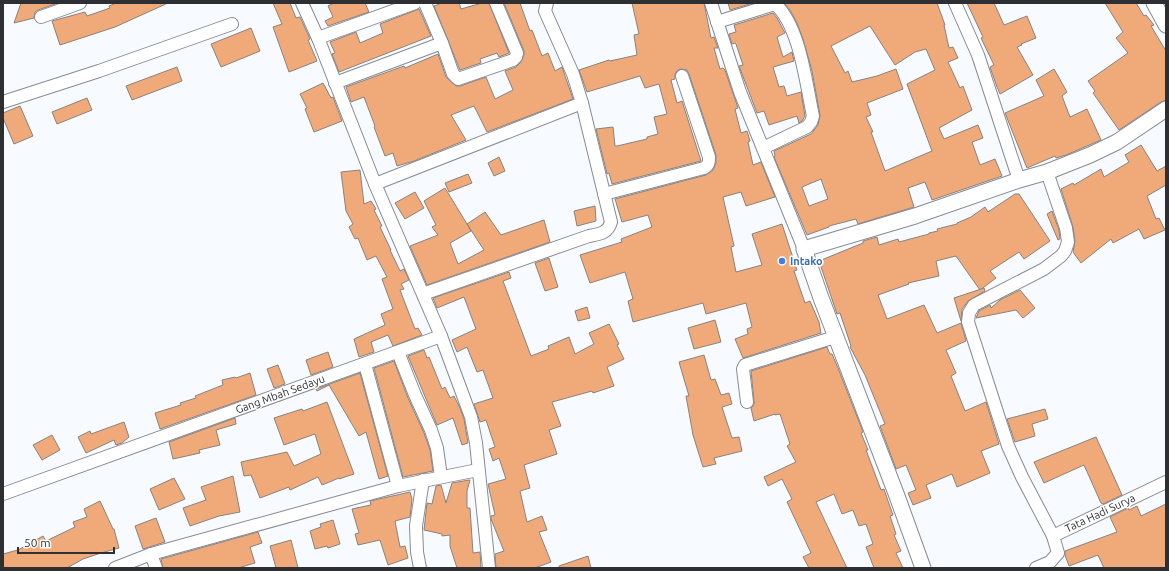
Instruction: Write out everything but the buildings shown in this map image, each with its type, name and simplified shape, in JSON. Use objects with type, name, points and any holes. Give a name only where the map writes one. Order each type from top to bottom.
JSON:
[{"type":"street","points":[[41,17],[80,3]]},
{"type":"street","points":[[302,3],[318,38],[375,184],[441,336],[471,416],[476,443],[489,568]]},
{"type":"street","points":[[318,38],[415,3]]},
{"type":"street","points":[[425,3],[453,74],[458,79],[513,60],[516,57],[517,53],[496,3]]},
{"type":"street","points":[[423,294],[589,236],[603,233],[607,230],[611,222],[582,103],[573,74],[545,11],[546,3]]},
{"type":"street","points":[[711,3],[740,92],[804,249],[835,336],[897,496],[923,568]]},
{"type":"street","points":[[954,3],[978,55],[1019,180]]},
{"type":"street","points":[[1154,3],[1166,24]]},
{"type":"street","points":[[717,22],[775,4],[782,10],[792,29],[797,44],[813,116],[807,127],[763,148]]},
{"type":"street","points":[[3,102],[99,71],[232,24]]},
{"type":"street","points":[[335,83],[442,43]]},
{"type":"street","points":[[604,194],[704,168],[709,162],[709,157],[682,76]]},
{"type":"street","points":[[375,184],[582,103]]},
{"type":"street","points":[[804,249],[915,216],[1019,180],[1047,172],[1090,155],[1117,142],[1166,110]]},
{"type":"street","points":[[1047,172],[1066,228],[1068,242],[1064,251],[1061,256],[1044,268],[974,305],[969,313],[968,322],[1008,446],[1022,477],[1053,536]]},
{"type":"street","name":"Gang Mbah Sedayu","points":[[3,494],[441,336]]},
{"type":"street","points":[[747,402],[743,370],[745,365],[835,336]]},
{"type":"street","points":[[398,352],[431,430],[441,477]]},
{"type":"street","points":[[365,364],[398,486]]},
{"type":"street","points":[[114,568],[151,554],[398,486],[478,470]]},
{"type":"street","points":[[420,568],[417,552],[416,526],[423,480]]},
{"type":"street","name":"Tata Hadi Surya","points":[[1036,568],[1050,562],[1058,553],[1053,536],[1166,482]]},
{"type":"street","points":[[151,554],[156,568]]},
{"type":"place","name":"Intako","points":[[782,261]]}]
